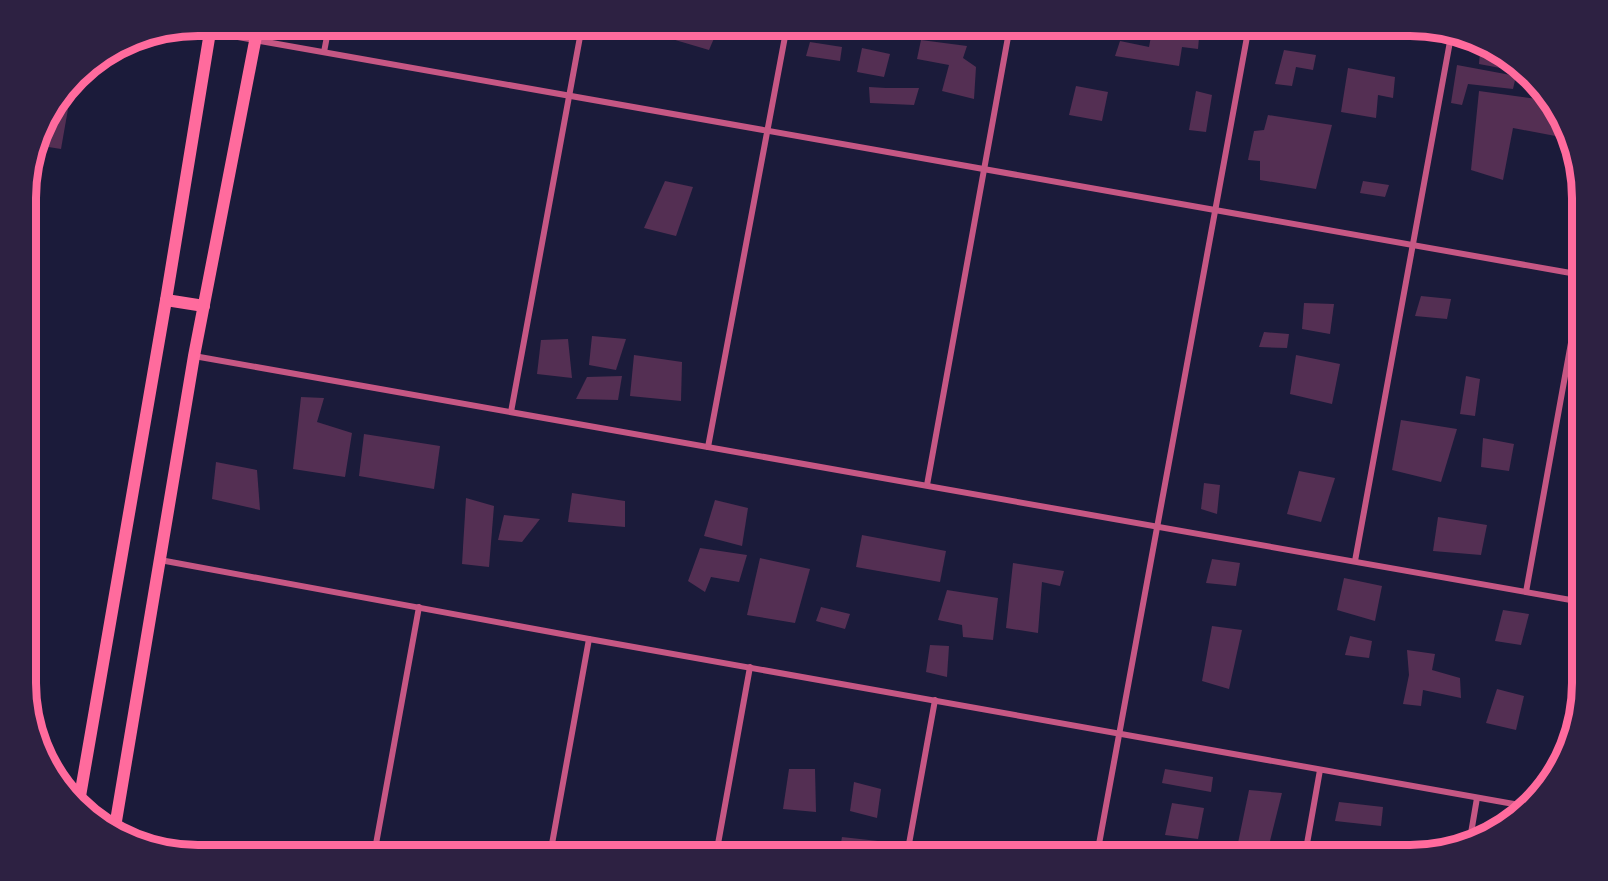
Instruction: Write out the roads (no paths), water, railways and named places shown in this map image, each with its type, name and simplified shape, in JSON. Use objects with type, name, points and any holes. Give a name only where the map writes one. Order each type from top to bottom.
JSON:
[{"type":"main road","points":[[80,794],[166,300],[209,36]]},
{"type":"main road","points":[[116,822],[194,356],[256,36]]},
{"type":"main road","points":[[166,300],[204,306]]},
{"type":"street","points":[[239,36],[1572,273]]},
{"type":"street","points":[[324,52],[327,36]]},
{"type":"street","points":[[511,411],[580,36]]},
{"type":"street","points":[[708,447],[786,36]]},
{"type":"street","points":[[927,485],[1008,36]]},
{"type":"street","points":[[1099,845],[1247,36]]},
{"type":"street","points":[[1355,561],[1449,41]]},
{"type":"street","points":[[1526,592],[1572,337]]},
{"type":"street","points":[[194,356],[1572,600]]},
{"type":"street","points":[[160,560],[1517,805]]},
{"type":"street","points":[[376,845],[419,607]]},
{"type":"street","points":[[552,845],[589,639]]},
{"type":"street","points":[[718,845],[750,667]]},
{"type":"street","points":[[908,845],[935,700]]},
{"type":"street","points":[[1307,845],[1320,770]]},
{"type":"street","points":[[1471,832],[1477,798]]}]
